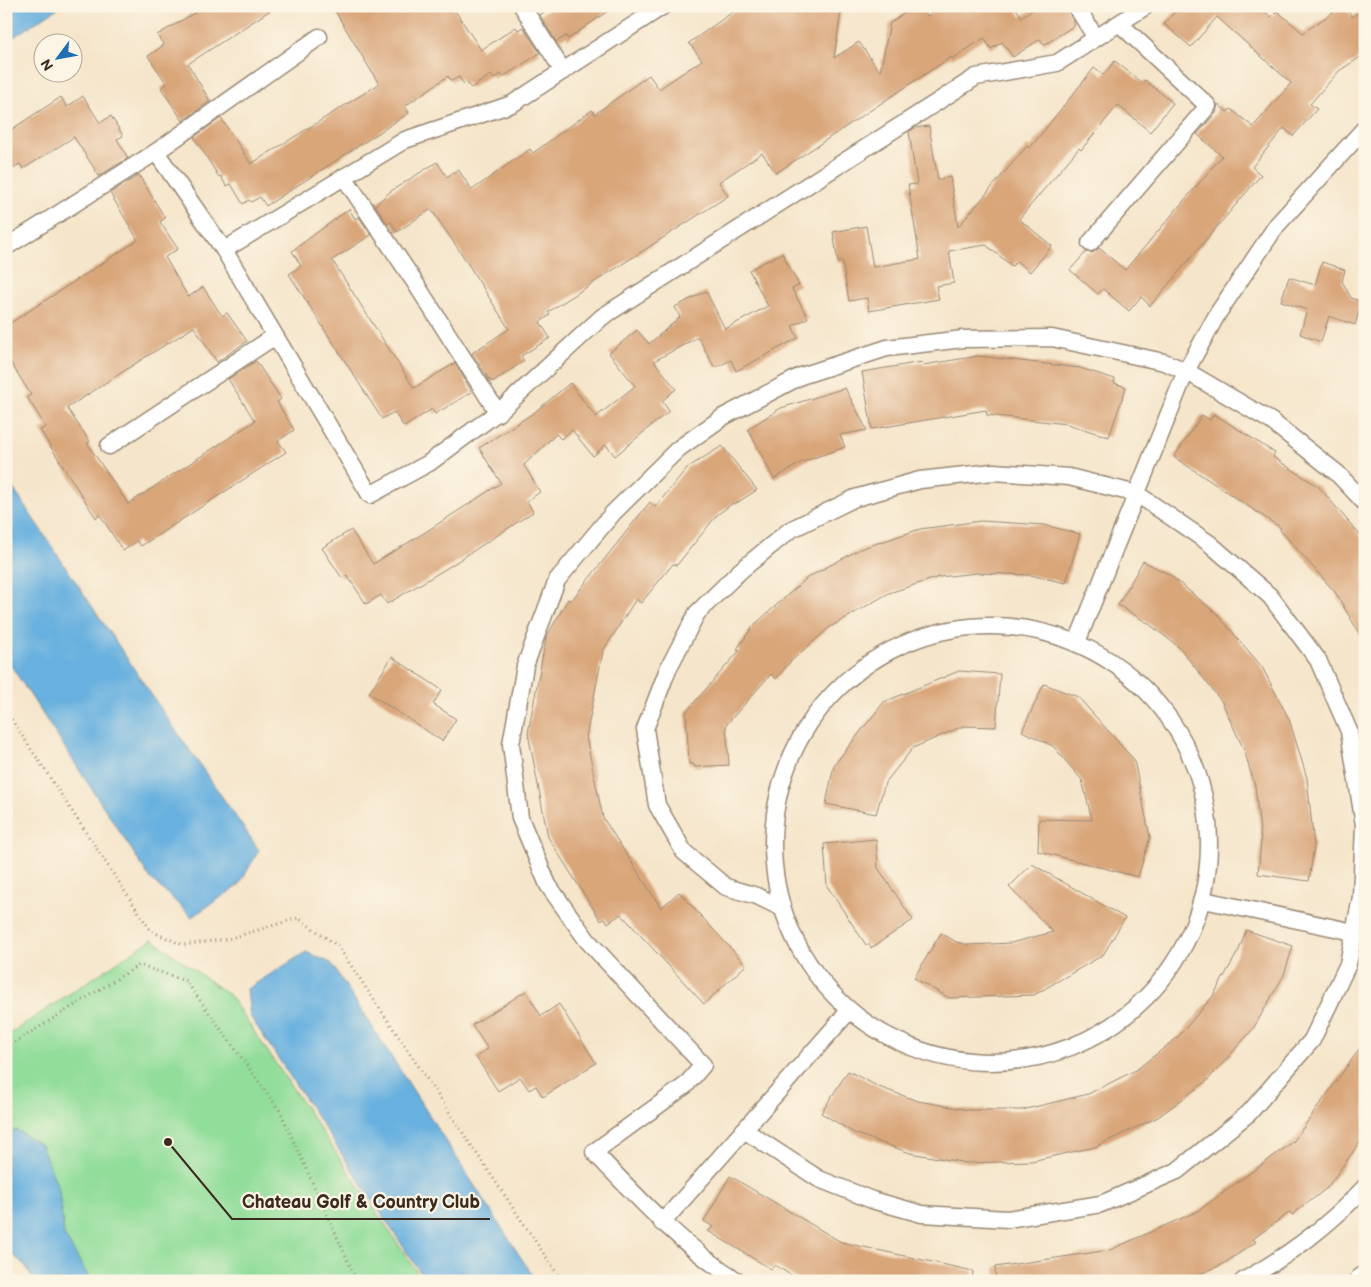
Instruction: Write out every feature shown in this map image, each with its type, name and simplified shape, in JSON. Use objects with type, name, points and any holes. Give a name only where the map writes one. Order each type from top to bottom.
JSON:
[{"type":"lane","points":[[522,6],[563,71]]},
{"type":"lane","points":[[224,250],[405,140],[512,104],[662,6]]},
{"type":"lane","points":[[1076,6],[1096,38]]},
{"type":"lane","points":[[156,152],[224,250],[370,495],[429,463],[498,413],[602,317],[976,76],[1057,63],[1146,6]]},
{"type":"lane","points":[[1090,243],[1208,106],[1120,24]]},
{"type":"lane","points":[[6,246],[156,152],[319,37]]},
{"type":"lane","points":[[1077,642],[1186,372],[1218,313],[1277,225],[1364,130]]},
{"type":"lane","points":[[344,177],[414,281],[498,413]]},
{"type":"lane","points":[[109,446],[275,336]]},
{"type":"lane","points":[[738,1281],[712,1265],[662,1223],[594,1152],[686,1085],[703,1065],[587,940],[548,886],[520,818],[511,744],[525,666],[557,580],[613,513],[678,449],[723,416],[810,373],[887,348],[963,339],[1052,338],[1164,362],[1186,372],[1271,421],[1337,473],[1365,503]]},
{"type":"lane","points":[[744,1130],[819,1178],[872,1200],[922,1214],[1008,1219],[1101,1204],[1176,1171],[1249,1114],[1312,1040],[1348,964],[1359,933],[1364,825],[1349,731],[1318,660],[1270,596],[1209,542],[1137,494],[1069,477],[993,472],[911,482],[855,498],[790,530],[740,571],[697,613],[668,669],[644,729],[657,805],[684,852],[726,887],[757,896],[782,908]]},
{"type":"lane","points":[[1017,626],[1077,642],[1130,674],[1172,720],[1200,776],[1211,837],[1204,900],[1180,958],[1140,1007],[1087,1042],[1079,1045],[1027,1061],[964,1062],[903,1045],[849,1011],[821,981],[798,946],[782,908],[772,847],[780,785],[805,728],[844,681],[896,646],[955,628],[1017,626]]},
{"type":"lane","points":[[1204,900],[1359,933]]},
{"type":"lane","points":[[662,1223],[849,1011]]},
{"type":"lane","points":[[1243,1281],[1278,1261],[1336,1217],[1365,1186]]},
{"type":"lane","points":[[1360,1281],[1359,1278],[1365,1274]]},
{"type":"path","points":[[6,711],[151,931],[183,945],[228,939],[298,918],[338,946],[562,1281]]},
{"type":"path","points":[[6,1048],[138,965],[186,981],[280,1111],[357,1281]]},
{"type":"green space","points":[[152,939],[230,996],[423,1281],[34,1281],[25,1265],[6,1249],[6,1036]]},
{"type":"water","points":[[6,6],[61,6],[6,42]]},
{"type":"water","points":[[6,478],[161,709],[259,850],[239,885],[192,917],[150,878],[6,658]]},
{"type":"water","points":[[306,952],[331,963],[536,1281],[426,1281],[250,1016],[247,989]]},
{"type":"water","points":[[16,1130],[41,1145],[59,1190],[64,1235],[91,1281],[34,1281],[25,1265],[6,1249],[6,1134]]},
{"type":"building","points":[[206,6],[277,6],[188,64],[210,101],[183,121],[161,88],[167,84],[148,56],[164,45],[157,35]]},
{"type":"building","points":[[332,6],[452,6],[481,50],[516,27],[518,30],[523,27],[540,53],[503,77],[501,74],[494,79],[491,75],[471,88],[466,82],[464,84],[459,77],[451,81],[448,76],[405,106],[409,113],[266,206],[260,197],[243,204],[231,184],[226,186],[221,176],[219,177],[194,137],[221,118],[251,164],[379,84]]},
{"type":"building","points":[[553,6],[615,6],[568,39],[566,36],[556,42],[540,15]]},
{"type":"building","points":[[741,6],[842,6],[834,58],[859,42],[880,72],[890,23],[914,6],[920,6],[927,16],[941,6],[1015,6],[1021,17],[1038,6],[1066,6],[1075,25],[1044,45],[1040,39],[1013,57],[1002,42],[991,49],[984,38],[952,59],[951,57],[776,173],[762,153],[719,182],[728,196],[548,312],[550,315],[540,322],[550,338],[521,356],[524,361],[494,381],[490,381],[472,353],[509,329],[461,253],[431,209],[397,232],[391,222],[388,224],[375,205],[391,191],[437,162],[447,177],[458,169],[472,190],[530,149],[533,153],[592,110],[595,114],[649,75],[659,89],[702,60],[689,43]]},
{"type":"building","points":[[1180,6],[1259,6],[1271,17],[1277,11],[1303,33],[1342,6],[1345,6],[1352,17],[1365,8],[1365,54],[1339,71],[1310,104],[1317,109],[1293,136],[1284,128],[1252,167],[1261,175],[1150,306],[1141,297],[1129,311],[1103,289],[1098,294],[1070,270],[1086,252],[1093,253],[1099,248],[1125,270],[1222,156],[1197,134],[1216,113],[1218,104],[1227,112],[1231,109],[1253,127],[1291,83],[1217,17],[1191,47],[1164,24]]},
{"type":"building","points":[[1115,61],[1142,83],[1145,80],[1173,103],[1150,132],[1118,105],[1081,150],[1079,148],[1019,219],[1052,246],[1030,272],[1017,261],[1012,266],[986,245],[949,251],[954,283],[936,286],[939,299],[869,311],[867,298],[849,301],[842,261],[838,263],[833,232],[866,226],[873,267],[920,259],[908,185],[917,184],[909,132],[915,128],[929,126],[938,180],[950,177],[958,227],[1027,146],[1030,148],[1094,68],[1103,75]]},
{"type":"building","points":[[83,96],[100,123],[111,116],[123,136],[117,139],[128,158],[99,176],[74,137],[23,169],[20,164],[6,172],[6,133],[61,97],[67,107]]},
{"type":"building","points":[[139,175],[165,218],[160,222],[178,249],[165,257],[188,297],[203,287],[222,316],[227,313],[247,341],[217,362],[194,327],[144,358],[67,408],[90,442],[87,443],[128,504],[255,421],[228,379],[256,361],[281,399],[277,402],[294,430],[278,441],[286,452],[141,546],[137,541],[123,551],[100,515],[96,518],[40,430],[46,427],[27,397],[31,395],[6,355],[6,326],[138,240],[110,193]]},
{"type":"building","points":[[349,209],[355,219],[359,217],[371,235],[332,260],[414,388],[455,363],[472,392],[435,414],[432,409],[404,427],[394,412],[382,419],[289,274],[301,266],[292,251]]},
{"type":"building","points":[[782,253],[799,285],[792,289],[808,318],[792,326],[798,338],[736,371],[731,360],[715,368],[698,337],[654,361],[676,389],[662,401],[669,411],[615,456],[606,445],[593,456],[572,430],[561,439],[556,434],[524,465],[540,492],[527,501],[533,512],[447,568],[387,604],[381,595],[366,604],[347,575],[342,578],[322,548],[351,530],[373,564],[424,533],[501,483],[479,448],[535,412],[570,383],[596,417],[635,386],[609,353],[637,330],[649,344],[680,317],[675,307],[706,291],[725,329],[768,306],[749,270]]},
{"type":"building","points":[[1322,262],[1345,270],[1342,281],[1351,298],[1362,302],[1355,325],[1329,316],[1321,342],[1300,334],[1307,310],[1281,301],[1289,277],[1315,285]]},
{"type":"building","points":[[978,356],[1080,368],[1115,379],[1114,383],[1126,387],[1109,437],[1067,424],[987,415],[986,410],[872,429],[862,372],[922,362],[923,365]]},
{"type":"building","points":[[845,388],[867,430],[840,435],[845,447],[802,462],[774,479],[748,429],[781,408]]},
{"type":"building","points":[[1214,414],[1275,453],[1273,457],[1319,487],[1365,541],[1365,643],[1335,592],[1280,530],[1281,528],[1174,457],[1202,415],[1210,420]]},
{"type":"building","points":[[722,446],[757,490],[735,504],[733,503],[717,515],[677,565],[673,564],[641,603],[636,599],[603,651],[586,737],[603,818],[661,908],[679,892],[746,965],[704,1004],[621,914],[608,923],[605,918],[601,921],[548,837],[528,733],[546,638],[568,599],[571,601],[650,502],[655,507],[687,468]]},
{"type":"building","points":[[981,521],[1044,525],[1080,534],[1066,583],[1030,575],[977,573],[939,577],[889,593],[830,627],[790,662],[776,679],[771,674],[726,725],[729,765],[694,767],[694,764],[689,764],[686,712],[740,650],[737,649],[753,626],[807,578],[860,549],[920,529]]},
{"type":"building","points":[[1143,561],[1170,575],[1217,614],[1262,667],[1289,719],[1307,778],[1314,846],[1309,881],[1258,874],[1261,841],[1255,786],[1244,750],[1222,702],[1180,648],[1149,624],[1118,605]]},
{"type":"building","points":[[392,657],[442,690],[433,704],[456,719],[442,741],[369,693]]},
{"type":"building","points":[[959,671],[1000,674],[996,727],[963,726],[913,748],[885,783],[876,814],[826,804],[834,765],[884,702]]},
{"type":"building","points":[[1044,684],[1078,697],[1134,760],[1150,837],[1138,877],[1038,851],[1039,819],[1092,820],[1082,780],[1053,746],[1022,731]]},
{"type":"building","points":[[876,839],[878,868],[913,920],[871,948],[868,943],[866,945],[827,886],[824,844]]},
{"type":"building","points":[[1032,864],[1125,918],[1103,955],[1034,995],[949,998],[914,978],[941,933],[956,942],[969,945],[1011,943],[1053,932],[1009,887]]},
{"type":"building","points":[[1246,930],[1293,946],[1284,975],[1253,1029],[1207,1081],[1158,1117],[1095,1147],[1031,1161],[967,1163],[910,1153],[854,1133],[821,1113],[848,1071],[879,1087],[918,1101],[969,1110],[1022,1110],[1088,1094],[1136,1070],[1178,1037],[1213,996],[1239,950]]},
{"type":"building","points":[[526,991],[541,1016],[559,1004],[596,1063],[543,1097],[536,1086],[529,1090],[520,1077],[498,1091],[476,1057],[488,1049],[472,1025]]},
{"type":"building","points":[[1365,1041],[1365,1135],[1327,1188],[1292,1215],[1290,1212],[1253,1239],[1256,1242],[1223,1264],[1185,1281],[996,1281],[995,1267],[1110,1250],[1198,1211],[1293,1142]]},
{"type":"building","points":[[730,1176],[841,1242],[973,1271],[972,1281],[800,1281],[775,1265],[771,1269],[708,1231],[713,1227],[704,1221]]},
{"type":"place","name":"Chateau Golf & Country Club","points":[[168,1142]]}]
